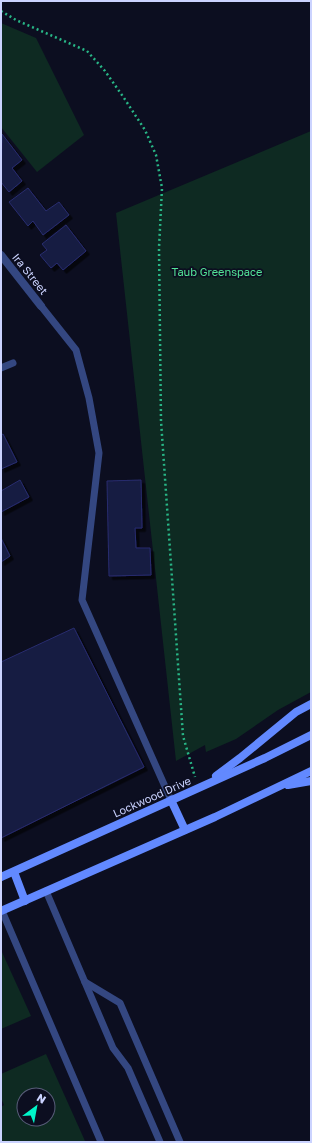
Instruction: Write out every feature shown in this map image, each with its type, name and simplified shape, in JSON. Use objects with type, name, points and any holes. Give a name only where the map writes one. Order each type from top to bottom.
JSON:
[{"type":"main road","points":[[200,787],[240,758],[296,712],[311,704]]},
{"type":"main road","name":"Lockwood Drive","points":[[1,877],[311,736]]},
{"type":"main road","points":[[2,911],[184,830],[311,770]]},
{"type":"main road","points":[[279,786],[311,781]]},
{"type":"main road","points":[[170,800],[184,830]]},
{"type":"main road","points":[[14,872],[25,901]]},
{"type":"street","name":"Ira Street","points":[[1,256],[41,306]]},
{"type":"lane","points":[[41,306],[76,350],[89,398],[98,453],[82,600],[170,800]]},
{"type":"lane","points":[[1,368],[13,363]]},
{"type":"lane","points":[[46,891],[113,1048],[128,1068],[160,1142]]},
{"type":"lane","points":[[2,911],[101,1142]]},
{"type":"lane","points":[[84,982],[120,1003],[180,1142]]},
{"type":"path","points":[[1,11],[16,20],[87,51],[105,71],[129,104],[145,130],[156,155],[162,188],[159,248],[161,422],[183,736],[200,787]]},
{"type":"green space","points":[[1,23],[36,38],[84,135],[37,172],[1,127]]},
{"type":"green space","name":"Taub Greenspace","points":[[311,131],[311,692],[278,710],[236,739],[206,752],[205,745],[176,761],[116,213]]},
{"type":"green space","points":[[1,950],[31,1016],[1,1029]]},
{"type":"green space","points":[[46,1054],[85,1141],[1,1142],[1,1107],[4,1105],[1,1098],[1,1074]]},
{"type":"building","points":[[2,134],[22,160],[12,168],[22,181],[9,192],[1,182]]},
{"type":"building","points":[[28,188],[46,211],[59,202],[69,215],[43,235],[33,221],[28,226],[9,202]]},
{"type":"building","points":[[66,225],[86,251],[63,270],[57,263],[51,268],[40,255],[47,250],[42,244]]},
{"type":"building","points":[[3,434],[17,462],[1,469],[1,435]]},
{"type":"building","points":[[20,480],[29,497],[1,512],[1,491]]},
{"type":"building","points":[[141,480],[142,528],[135,528],[136,548],[150,548],[151,575],[109,576],[107,481]]},
{"type":"building","points":[[1,538],[10,556],[1,562]]},
{"type":"building","points":[[74,628],[144,767],[1,838],[1,662]]}]
